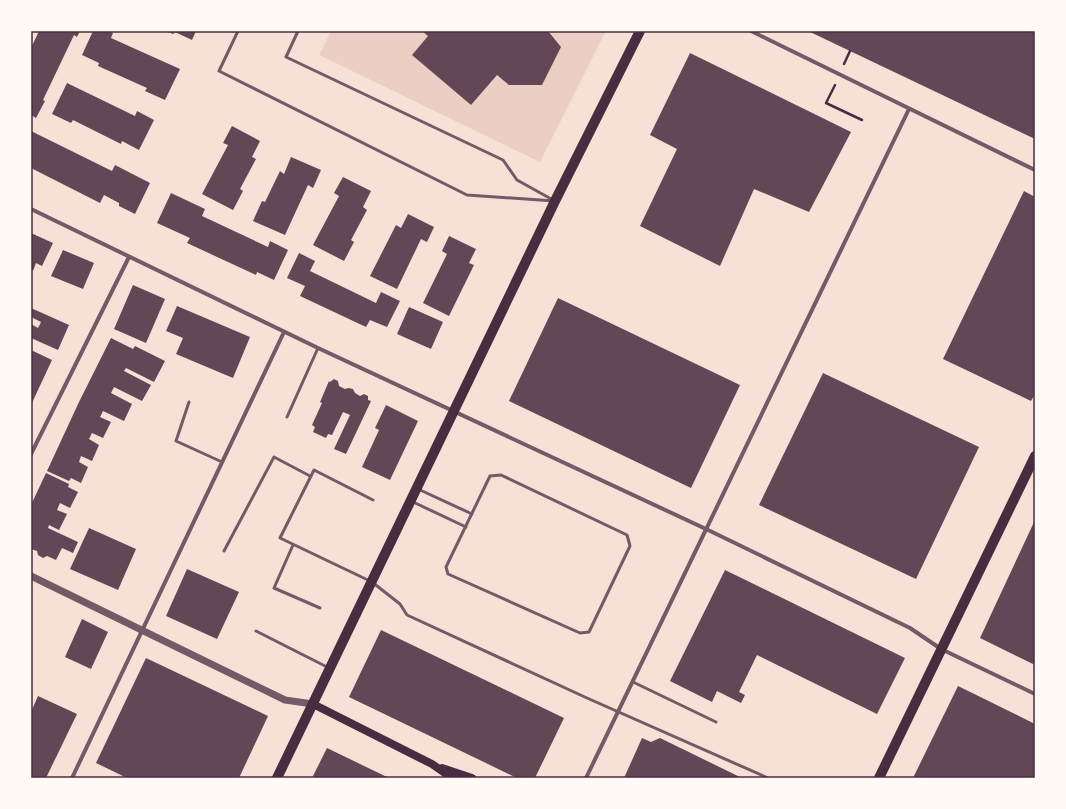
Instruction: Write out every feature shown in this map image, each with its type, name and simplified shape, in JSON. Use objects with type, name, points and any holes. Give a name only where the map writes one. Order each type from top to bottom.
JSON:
[{"type":"main road","points":[[277,778],[555,201],[640,31]]},
{"type":"main road","points":[[879,778],[1035,456]]},
{"type":"main road","points":[[313,704],[432,764],[472,778]]},
{"type":"main road","points":[[432,764],[452,778]]},
{"type":"street","points":[[751,31],[1035,170]]},
{"type":"street","points":[[586,778],[909,109]]},
{"type":"street","points":[[31,209],[284,332],[706,529],[910,628],[941,649],[1035,694]]},
{"type":"street","points":[[31,454],[129,257]]},
{"type":"street","points":[[72,778],[141,630],[284,332]]},
{"type":"street","points":[[31,576],[285,700],[313,704]]},
{"type":"lane","points":[[238,31],[219,71],[466,195],[555,201]]},
{"type":"lane","points":[[298,31],[286,57],[503,160],[517,180],[555,201]]},
{"type":"lane","points":[[287,417],[318,348]]},
{"type":"lane","points":[[189,402],[176,441],[222,462]]},
{"type":"lane","points":[[224,551],[274,457],[310,476]]},
{"type":"lane","points":[[373,500],[314,470],[280,538],[372,582],[400,604],[407,615],[587,698],[768,778]]},
{"type":"lane","points":[[501,475],[627,535],[630,546],[589,632],[580,633],[448,574],[446,567],[466,527],[490,476],[501,475]]},
{"type":"lane","points":[[417,488],[472,514]]},
{"type":"lane","points":[[410,501],[466,527]]},
{"type":"lane","points":[[293,545],[274,588],[320,608]]},
{"type":"lane","points":[[256,631],[330,668]]},
{"type":"lane","points":[[632,682],[716,722]]},
{"type":"path","points":[[841,70],[850,51]]},
{"type":"path","points":[[835,84],[826,103],[862,120]]},
{"type":"shaded area","points":[[331,31],[606,31],[540,162],[319,55]]},
{"type":"building","points":[[39,31],[80,31],[77,37],[74,35],[36,118],[31,115],[31,48]]},
{"type":"building","points":[[93,31],[109,31],[113,33],[111,38],[180,69],[165,100],[145,91],[147,88],[98,66],[99,63],[82,55]]},
{"type":"building","points":[[166,31],[196,31],[192,40],[175,32],[173,34]]},
{"type":"building","points":[[422,31],[548,31],[561,47],[542,85],[509,85],[497,75],[471,105],[412,55],[428,36]]},
{"type":"building","points":[[808,31],[1035,31],[1035,139],[850,51]]},
{"type":"building","points":[[690,53],[851,132],[809,212],[754,189],[720,266],[640,226],[677,149],[650,135]]},
{"type":"building","points":[[67,83],[135,116],[137,111],[154,120],[139,150],[122,141],[121,144],[73,120],[71,123],[52,114]]},
{"type":"building","points":[[232,126],[260,141],[252,157],[256,159],[240,189],[243,191],[233,210],[202,194],[228,145],[223,143]]},
{"type":"building","points":[[31,131],[112,171],[115,165],[150,183],[135,214],[119,206],[119,203],[104,195],[100,203],[31,168]]},
{"type":"building","points":[[291,157],[321,170],[313,188],[308,185],[285,235],[253,221],[262,201],[265,202],[280,171],[284,174]]},
{"type":"building","points":[[343,177],[371,191],[363,207],[367,210],[351,240],[354,242],[344,261],[313,245],[339,196],[334,193]]},
{"type":"building","points":[[1024,191],[1035,197],[1035,394],[1031,401],[943,359]]},
{"type":"building","points":[[171,193],[205,209],[202,216],[268,247],[270,241],[288,250],[274,280],[257,272],[256,275],[187,243],[190,238],[157,223]]},
{"type":"building","points":[[408,214],[434,227],[427,242],[421,239],[397,289],[370,276],[396,225],[401,228]]},
{"type":"building","points":[[31,233],[53,243],[42,266],[36,263],[33,271],[31,270]]},
{"type":"building","points":[[449,236],[476,249],[469,263],[474,265],[449,316],[423,303],[447,254],[442,251]]},
{"type":"building","points":[[63,250],[94,263],[83,289],[51,276]]},
{"type":"building","points":[[299,253],[315,261],[310,271],[376,303],[381,292],[400,301],[387,327],[370,320],[366,327],[300,296],[305,286],[287,278]]},
{"type":"building","points":[[133,285],[165,299],[146,343],[114,329]]},
{"type":"building","points":[[558,298],[740,385],[691,488],[509,401]]},
{"type":"building","points":[[177,306],[250,337],[233,378],[176,354],[183,338],[166,331]]},
{"type":"building","points":[[409,307],[443,322],[431,349],[397,334]]},
{"type":"building","points":[[31,308],[69,325],[58,350],[31,338],[31,324],[38,328],[41,322],[31,317]]},
{"type":"building","points":[[111,338],[133,349],[135,346],[165,361],[154,382],[126,368],[124,371],[151,385],[142,401],[114,387],[111,393],[132,404],[124,421],[103,411],[100,417],[111,422],[103,438],[92,433],[89,439],[99,445],[92,461],[81,456],[79,462],[88,467],[81,483],[71,478],[69,481],[47,471]]},
{"type":"building","points":[[31,350],[52,360],[31,405]]},
{"type":"building","points":[[823,373],[979,447],[916,579],[759,505]]},
{"type":"building","points":[[334,379],[338,381],[339,386],[345,389],[353,389],[355,393],[360,396],[364,394],[368,396],[368,400],[371,401],[346,454],[334,449],[350,415],[343,412],[332,435],[328,434],[326,438],[313,432],[315,427],[312,425],[322,403],[320,402],[329,381],[330,382]]},
{"type":"building","points":[[386,405],[418,421],[390,480],[362,467],[379,430],[375,428]]},
{"type":"building","points":[[46,473],[69,484],[68,487],[78,492],[70,508],[60,503],[57,510],[67,514],[59,530],[49,525],[48,528],[78,542],[73,553],[62,548],[56,560],[47,556],[43,558],[38,555],[37,551],[31,549],[31,505]]},
{"type":"building","points":[[1035,520],[1035,665],[980,638]]},
{"type":"building","points":[[89,528],[136,549],[118,590],[70,569]]},
{"type":"building","points":[[187,569],[239,592],[217,639],[166,616]]},
{"type":"building","points":[[725,570],[905,658],[877,714],[757,655],[739,692],[745,695],[741,703],[717,691],[712,702],[670,681]]},
{"type":"building","points":[[82,619],[108,632],[91,669],[65,657]]},
{"type":"building","points":[[381,630],[564,718],[535,778],[517,778],[349,697]]},
{"type":"building","points":[[146,658],[268,716],[239,778],[127,778],[96,763]]},
{"type":"building","points":[[958,686],[1035,724],[1035,778],[913,778]]},
{"type":"building","points":[[38,696],[77,714],[46,778],[31,778],[31,712]]},
{"type":"building","points":[[642,738],[651,742],[660,738],[742,778],[624,778]]},
{"type":"building","points":[[327,748],[389,778],[312,778]]}]
